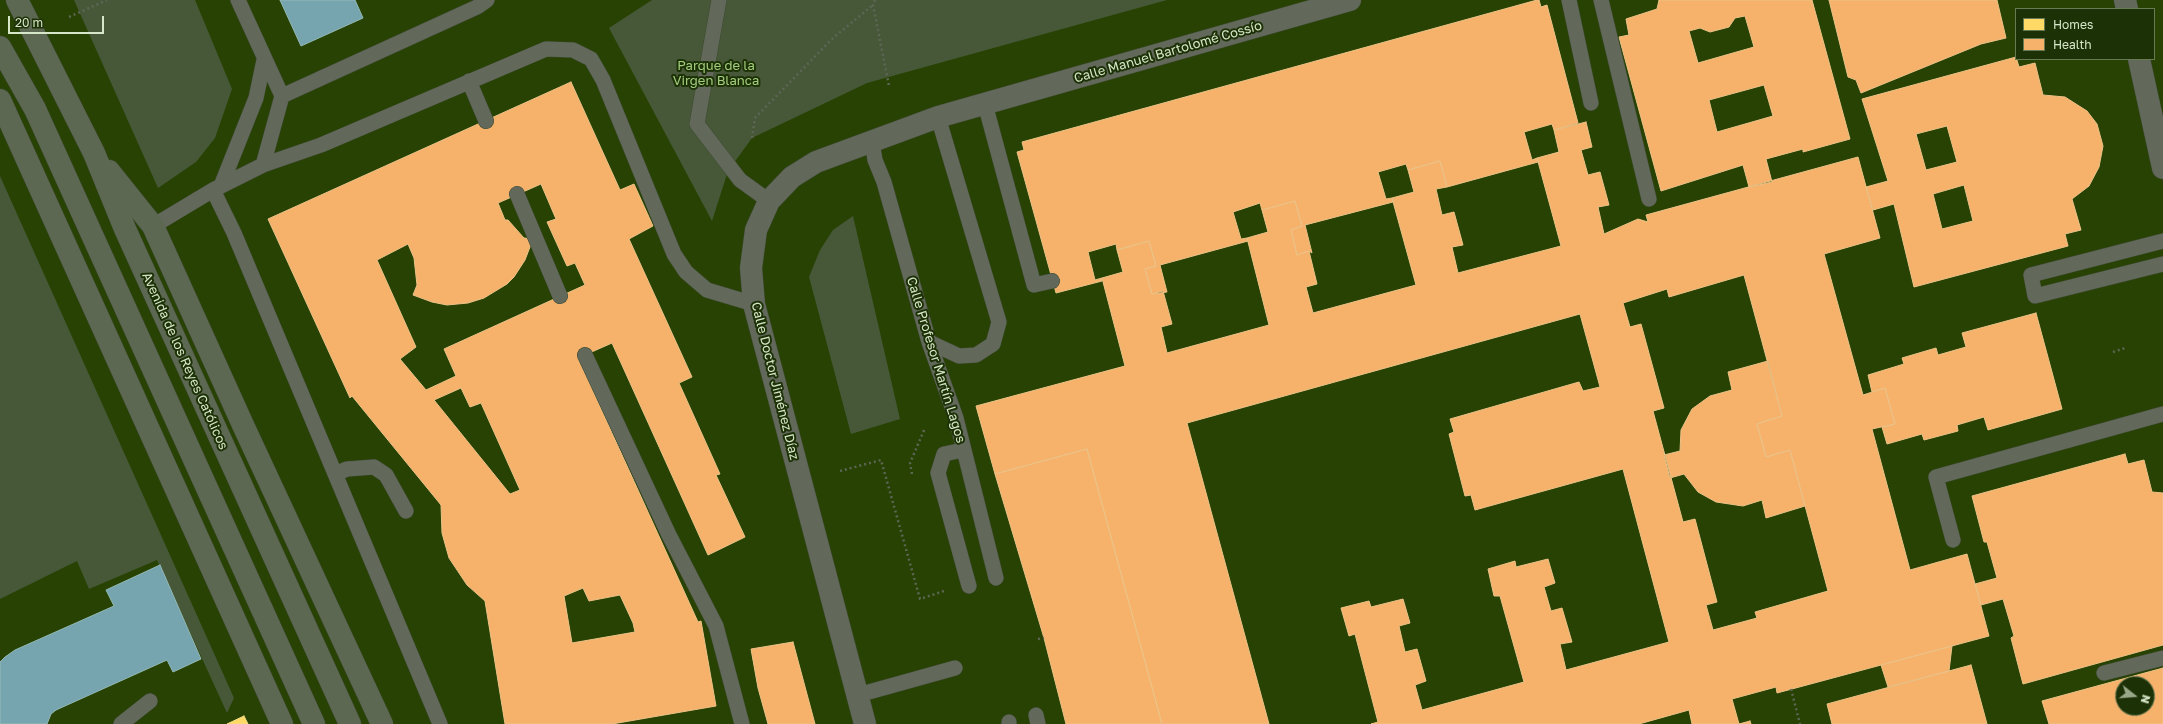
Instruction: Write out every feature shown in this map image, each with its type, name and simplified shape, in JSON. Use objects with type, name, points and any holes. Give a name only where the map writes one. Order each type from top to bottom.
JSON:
[{"type":"main road","name":"Avenida de los Reyes Católicos","points":[[17,0],[94,153],[125,229],[350,724]]},
{"type":"main road","points":[[0,47],[35,109],[314,724]]},
{"type":"main road","points":[[0,100],[282,724]]},
{"type":"main road","points":[[94,153],[152,226],[242,425],[382,724]]},
{"type":"street","name":"Calle Manuel Bartolomé Cossío","points":[[985,104],[1350,0]]},
{"type":"street","points":[[2139,60],[2163,168]]},
{"type":"street","name":"Calle Doctor Jiménez Díaz","points":[[865,724],[754,304],[751,268],[756,230],[769,201],[792,177],[816,162],[938,117],[985,104]]},
{"type":"lane","points":[[238,0],[264,60],[282,96],[263,165]]},
{"type":"lane","points":[[282,96],[477,7],[487,0]]},
{"type":"lane","points":[[720,0],[697,124],[740,180],[769,201]]},
{"type":"lane","points":[[1568,0],[1591,103]]},
{"type":"lane","points":[[1601,0],[1649,199]]},
{"type":"lane","points":[[152,226],[217,188],[263,165],[322,145],[546,49],[573,50],[591,59],[603,80],[674,254],[686,272],[707,290],[754,304]]},
{"type":"lane","points":[[264,60],[256,98],[217,188],[234,233],[440,724]]},
{"type":"lane","points":[[469,81],[486,121]]},
{"type":"lane","points":[[985,104],[1034,285],[1052,281]]},
{"type":"lane","points":[[930,342],[960,356],[976,355],[993,344],[999,322],[938,117]]},
{"type":"lane","name":"Calle Profesor Martín Lagos","points":[[872,142],[875,160],[884,182],[930,342],[956,418],[996,578]]},
{"type":"lane","points":[[517,194],[560,296]]},
{"type":"lane","points":[[2163,241],[2031,275],[2035,296],[2163,264]]},
{"type":"lane","points":[[584,356],[669,535],[716,626],[742,724]]},
{"type":"lane","points":[[1953,540],[1936,477],[2163,414]]},
{"type":"lane","points":[[964,450],[944,454],[938,472],[969,586]]},
{"type":"lane","points":[[335,474],[347,469],[374,467],[386,475],[406,511]]},
{"type":"lane","points":[[2104,673],[2163,658]]},
{"type":"lane","points":[[858,695],[955,668]]},
{"type":"lane","points":[[121,724],[150,701]]},
{"type":"path","points":[[69,17],[107,0]]},
{"type":"path","points":[[752,138],[755,118],[833,38],[873,5],[875,0]]},
{"type":"path","points":[[873,5],[889,86]]},
{"type":"path","points":[[2113,352],[2124,348]]},
{"type":"path","points":[[914,478],[910,463],[925,428]]},
{"type":"path","points":[[840,471],[881,460],[920,599],[944,592],[942,584]]},
{"type":"path","points":[[1038,639],[1044,638]]},
{"type":"path","points":[[1791,689],[1800,724]]},
{"type":"shaded area","points":[[0,0],[2163,0],[2163,724],[0,724]]},
{"type":"green space","points":[[74,0],[195,0],[232,89],[215,138],[196,162],[158,188]]},
{"type":"green space","name":"Parque de la Virgen Blanca","points":[[652,0],[1167,0],[867,83],[752,138],[728,171],[712,221],[609,28]]},
{"type":"green space","points":[[0,176],[234,698],[227,713],[157,560],[89,589],[77,561],[0,599]]},
{"type":"green space","points":[[853,216],[900,419],[851,434],[809,277],[820,250],[833,230]]},
{"type":"building: Homes","points":[[244,716],[248,724],[227,724]]},
{"type":"building: Health","points":[[1539,0],[1541,7],[1547,5],[1578,123],[1554,130],[1552,124],[1524,132],[1532,160],[1537,158],[1538,162],[1447,187],[1440,161],[1408,170],[1406,164],[1378,172],[1386,199],[1392,198],[1393,202],[1305,225],[1312,253],[1309,251],[1297,255],[1291,230],[1302,226],[1295,201],[1262,210],[1260,203],[1233,212],[1241,239],[1247,238],[1248,241],[1160,265],[1167,292],[1152,294],[1145,269],[1156,266],[1149,241],[1117,250],[1116,244],[1088,252],[1095,280],[1102,278],[1102,281],[1056,293],[1017,152],[1024,150],[1022,142]]},
{"type":"building: Health","points":[[1659,0],[1812,0],[1850,139],[1803,152],[1803,149],[1766,159],[1772,182],[1749,187],[1743,165],[1661,191],[1619,37],[1629,35],[1626,19],[1657,9]],"holes":[[[1745,16],[1754,47],[1698,63],[1689,31],[1700,28],[1710,32],[1729,27],[1735,18]],[[1764,85],[1773,116],[1717,132],[1709,100]]]},
{"type":"building: Health","points":[[1829,0],[1997,0],[2006,38],[1981,44],[1861,93],[1856,80],[1848,77]]},
{"type":"building: Health","points":[[2015,57],[2019,67],[2035,63],[2043,95],[2065,97],[2087,111],[2097,124],[2103,146],[2099,167],[2089,186],[2072,199],[2081,230],[2065,234],[2068,246],[1914,287],[1894,204],[1873,210],[1866,187],[1888,181],[1862,99]],"holes":[[[1947,126],[1957,162],[1926,170],[1916,134]],[[1964,185],[1973,221],[1942,229],[1933,194]]]},
{"type":"building: Health","points":[[571,82],[620,190],[634,184],[653,226],[629,239],[692,377],[679,383],[720,474],[716,475],[745,537],[708,555],[612,343],[578,358],[698,622],[701,621],[716,706],[612,724],[505,724],[485,601],[467,585],[449,558],[442,533],[441,505],[352,396],[350,398],[268,219]],"holes":[[[541,184],[556,219],[547,222],[567,266],[575,263],[585,285],[444,349],[456,376],[426,390],[400,359],[416,347],[377,260],[408,244],[414,258],[417,285],[413,295],[432,302],[447,305],[468,303],[484,298],[507,284],[514,277],[525,260],[533,239],[524,238],[508,220],[505,220],[498,203]],[[461,388],[470,407],[481,403],[520,490],[510,494],[434,400]],[[583,588],[589,601],[620,595],[633,623],[635,632],[572,643],[564,596]]]},
{"type":"building: Health","points":[[1586,122],[1592,147],[1581,150],[1588,175],[1600,172],[1609,205],[1598,207],[1604,234],[1638,219],[1648,222],[1646,215],[1858,157],[1880,238],[1824,254],[1863,395],[1885,388],[1895,424],[1872,429],[1910,570],[1967,554],[1989,636],[1777,693],[1776,687],[1732,699],[1739,724],[1692,724],[1689,710],[1639,724],[1371,724],[1378,722],[1355,634],[1349,636],[1341,608],[1369,601],[1371,607],[1403,599],[1410,623],[1399,626],[1405,652],[1417,649],[1426,681],[1415,685],[1422,710],[1524,682],[1500,596],[1494,596],[1488,569],[1515,561],[1516,567],[1548,559],[1555,583],[1544,587],[1551,611],[1562,608],[1572,642],[1560,644],[1566,670],[1669,642],[1623,469],[1475,510],[1471,495],[1465,496],[1449,434],[1454,432],[1450,419],[1579,382],[1583,391],[1600,387],[1580,314],[1187,423],[1269,724],[1162,724],[1087,449],[995,474],[976,406],[1125,366],[1102,278],[1123,272],[1117,250],[1149,241],[1156,266],[1145,269],[1152,294],[1163,291],[1172,324],[1161,327],[1167,353],[1269,325],[1247,238],[1268,232],[1262,210],[1295,201],[1302,226],[1291,230],[1297,255],[1309,251],[1317,284],[1306,287],[1313,313],[1416,285],[1392,198],[1414,192],[1408,170],[1440,161],[1447,187],[1436,189],[1442,215],[1454,212],[1463,245],[1452,247],[1458,273],[1561,246],[1537,158],[1559,152],[1554,130]],"holes":[[[1744,275],[1782,416],[1757,424],[1766,457],[1790,450],[1828,591],[1755,612],[1757,618],[1713,630],[1706,605],[1717,602],[1695,519],[1683,522],[1653,411],[1664,408],[1641,324],[1630,327],[1623,303],[1667,289],[1669,297]]]},
{"type":"building: Health","points":[[2036,313],[2062,409],[1988,430],[1984,417],[1957,425],[1958,431],[1924,440],[1922,434],[1887,444],[1882,427],[1895,424],[1885,388],[1872,392],[1868,375],[1904,364],[1902,358],[1936,348],[1938,355],[1966,347],[1962,333]]},
{"type":"building: Health","points":[[1768,361],[1782,416],[1757,424],[1766,457],[1790,450],[1805,506],[1766,518],[1762,500],[1743,506],[1716,502],[1698,492],[1684,474],[1670,478],[1664,455],[1680,451],[1681,430],[1692,409],[1710,396],[1732,390],[1728,372]]},
{"type":"building: Health","points":[[1087,449],[1162,724],[1066,724],[1044,638],[995,474]]},
{"type":"building: Health","points":[[2125,454],[2128,464],[2144,460],[2152,492],[2163,493],[2163,645],[2023,684],[2011,638],[2014,636],[2003,599],[1981,605],[1975,584],[1997,578],[1987,542],[1984,542],[1972,496]]},
{"type":"building: Health","points":[[793,642],[815,724],[768,724],[758,688],[751,649]]},
{"type":"building: Health","points":[[1952,646],[1949,671],[1888,687],[1881,665]]},
{"type":"building: Health","points":[[1971,665],[1987,724],[1832,724],[1827,704]]},
{"type":"building: Health","points":[[2163,668],[2163,724],[2049,724],[2042,701],[2115,681],[2115,716],[2155,716],[2155,676],[2134,676]]},
{"type":"building: Health","points":[[1750,721],[1751,724],[1739,724]]},
{"type":"building: Public","points":[[280,0],[355,0],[363,18],[301,46]]},
{"type":"building: Public","points":[[160,565],[201,659],[173,672],[167,660],[56,710],[51,714],[47,724],[0,724],[0,662],[5,657],[15,650],[114,606],[106,590]]}]
